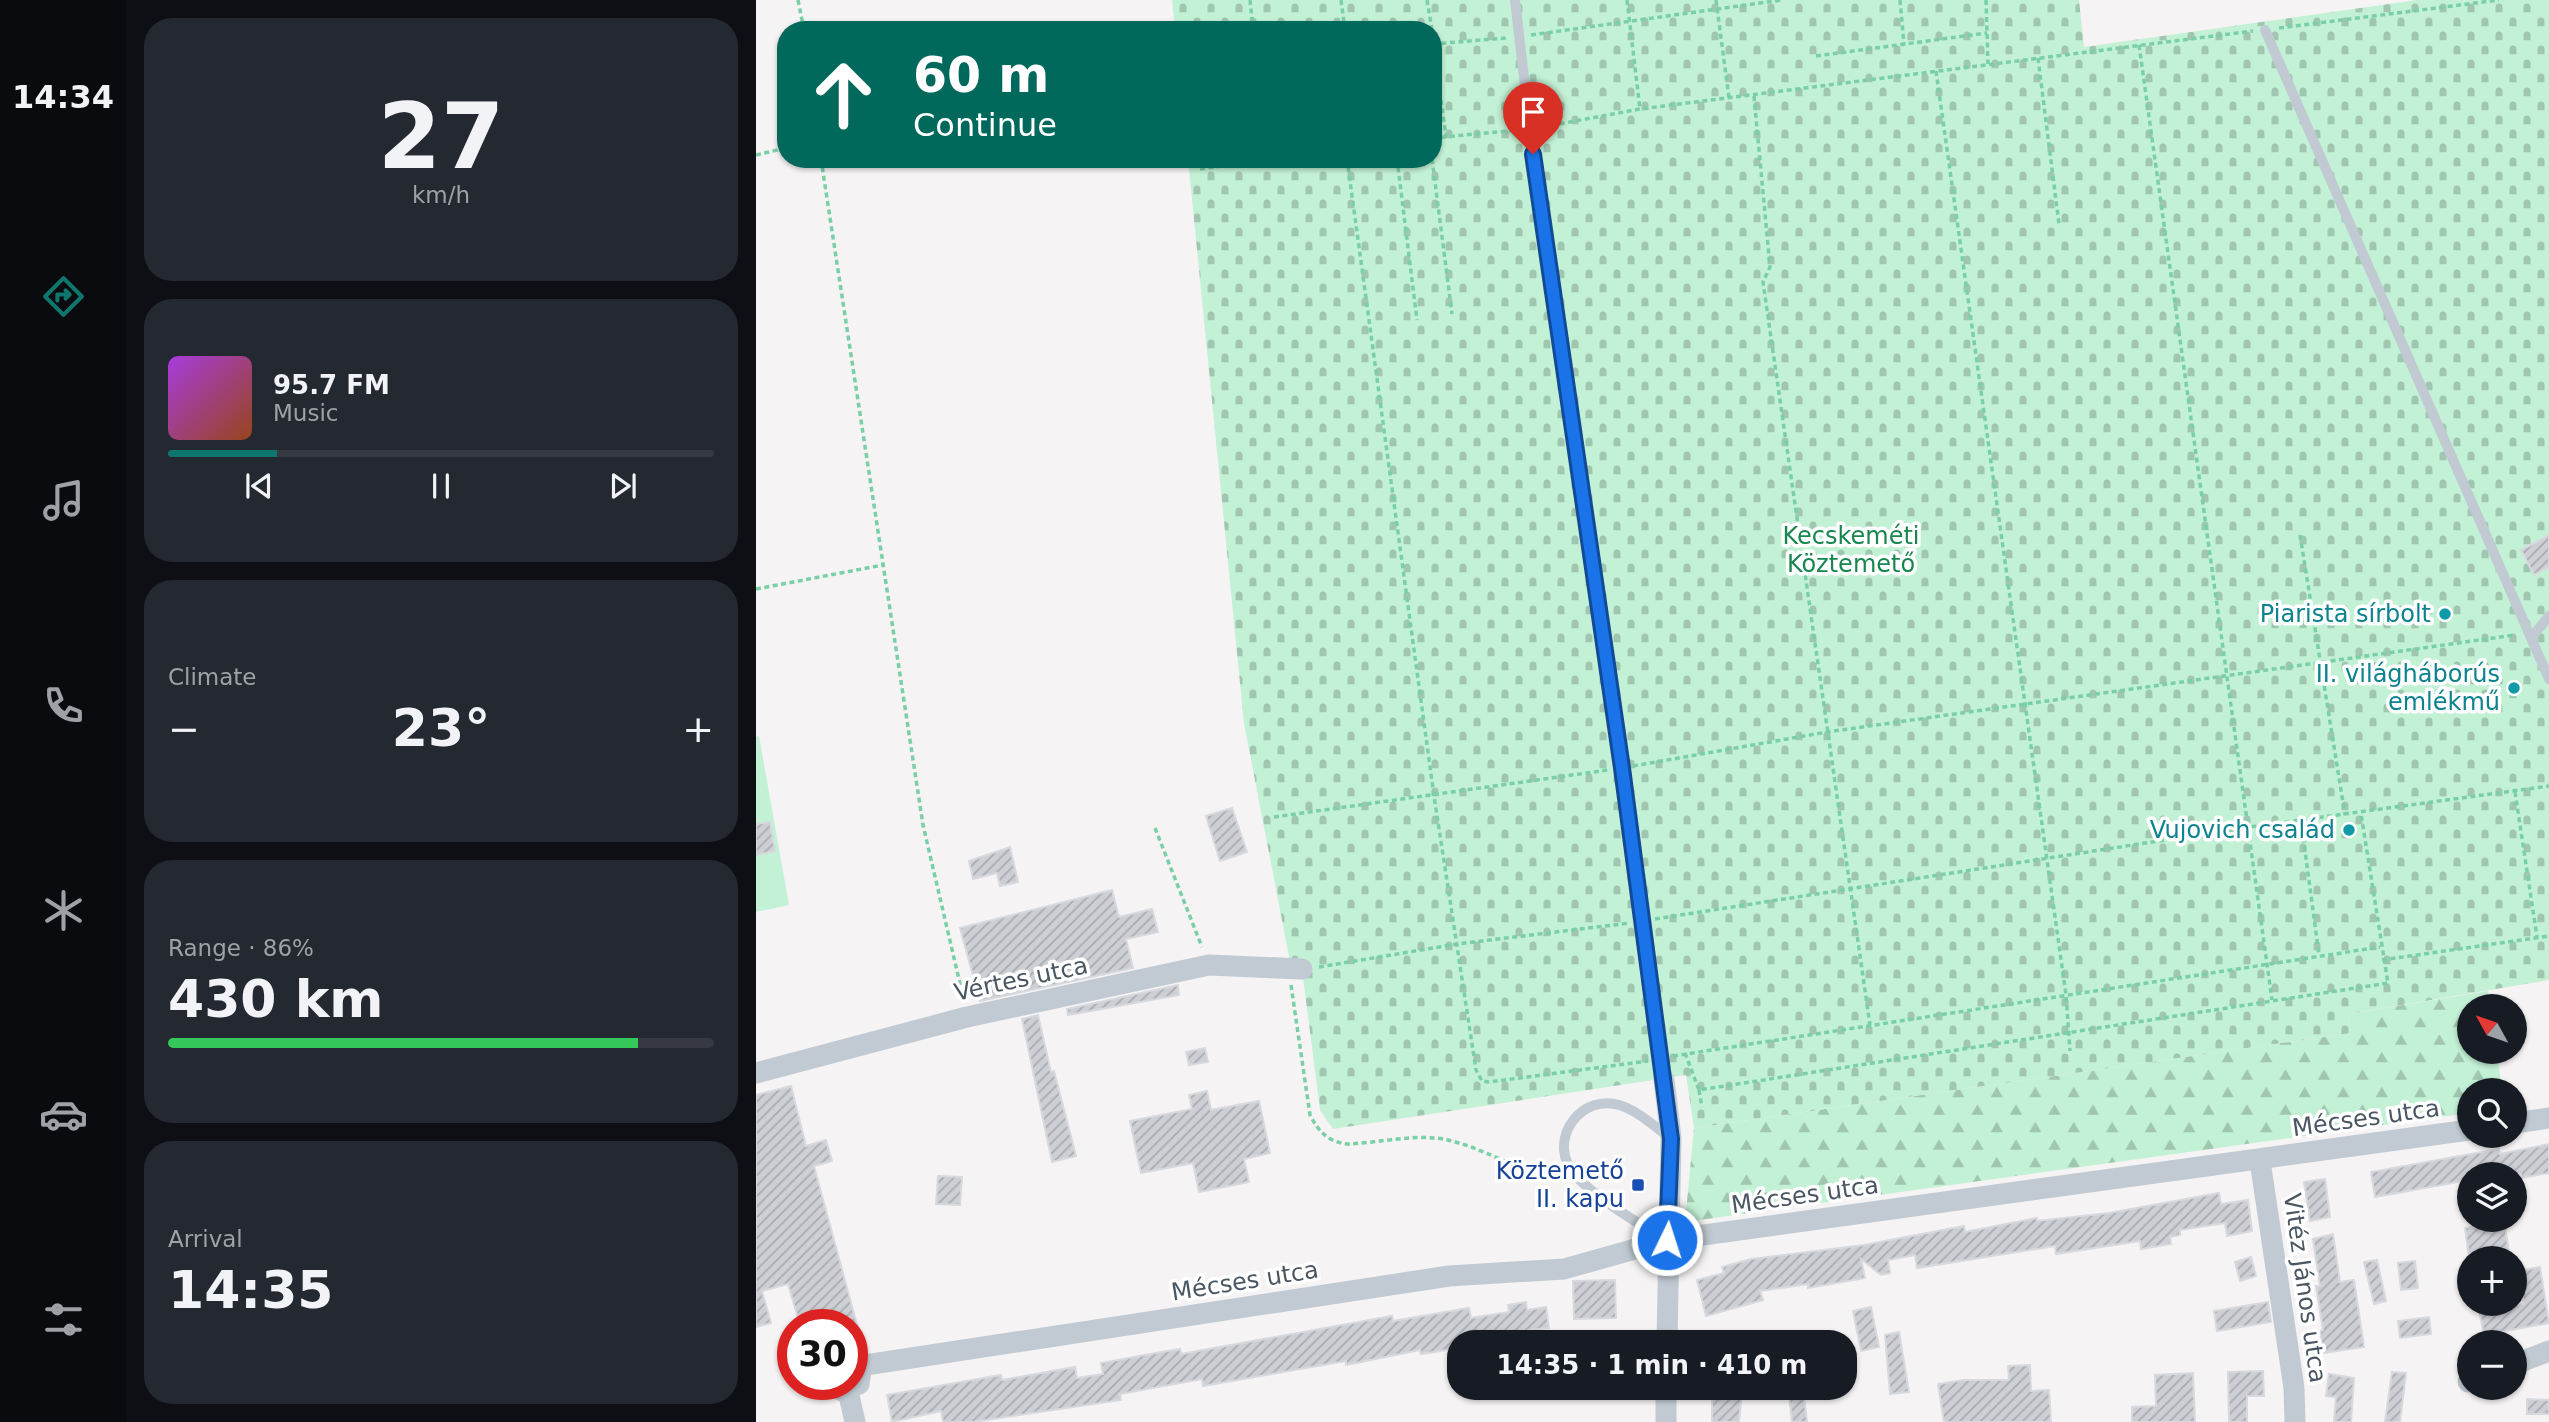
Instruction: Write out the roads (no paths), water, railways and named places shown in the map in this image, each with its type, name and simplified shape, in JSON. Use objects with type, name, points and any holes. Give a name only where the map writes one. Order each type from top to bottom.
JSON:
[{"type":"street","name":"Vértes utca","points":[[756,1073],[967,1017],[1209,965],[1302,969]]},
{"type":"street","points":[[1664,1080],[1671,1139],[1667,1330]]},
{"type":"street","points":[[2527,1121],[2549,1118]]},
{"type":"street","name":"Mécses utca","points":[[868,1361],[1449,1276],[1564,1269],[1667,1240],[2260,1161],[2457,1131]]},
{"type":"street","name":"Vitéz János utca","points":[[2260,1161],[2294,1388],[2294,1422]]},
{"type":"street","points":[[2527,1359],[2549,1351]]},
{"type":"street","points":[[845,1400],[855,1422]]},
{"type":"street","points":[[1666,1422],[1667,1400]]},
{"type":"lane","points":[[1515,0],[1530,129],[1664,1080]]},
{"type":"lane","points":[[2265,30],[2549,679]]},
{"type":"lane","points":[[2531,635],[2549,616]]},
{"type":"lane","points":[[1667,1240],[1635,1222],[1579,1179],[1567,1163],[1564,1142],[1571,1122],[1586,1108],[1606,1103],[1627,1107],[1671,1139]]},
{"type":"place","name":"Piarista sírbolt","points":[[2445,614]]},
{"type":"place","name":"II. világháborús emlékmű","points":[[2514,688]]},
{"type":"place","name":"Vujovich család","points":[[2349,830]]},
{"type":"place","name":"Köztemető II. kapu","points":[[1638,1185]]},
{"type":"park label","name":"Kecskeméti Köztemető","points":[[1851,550]]}]
